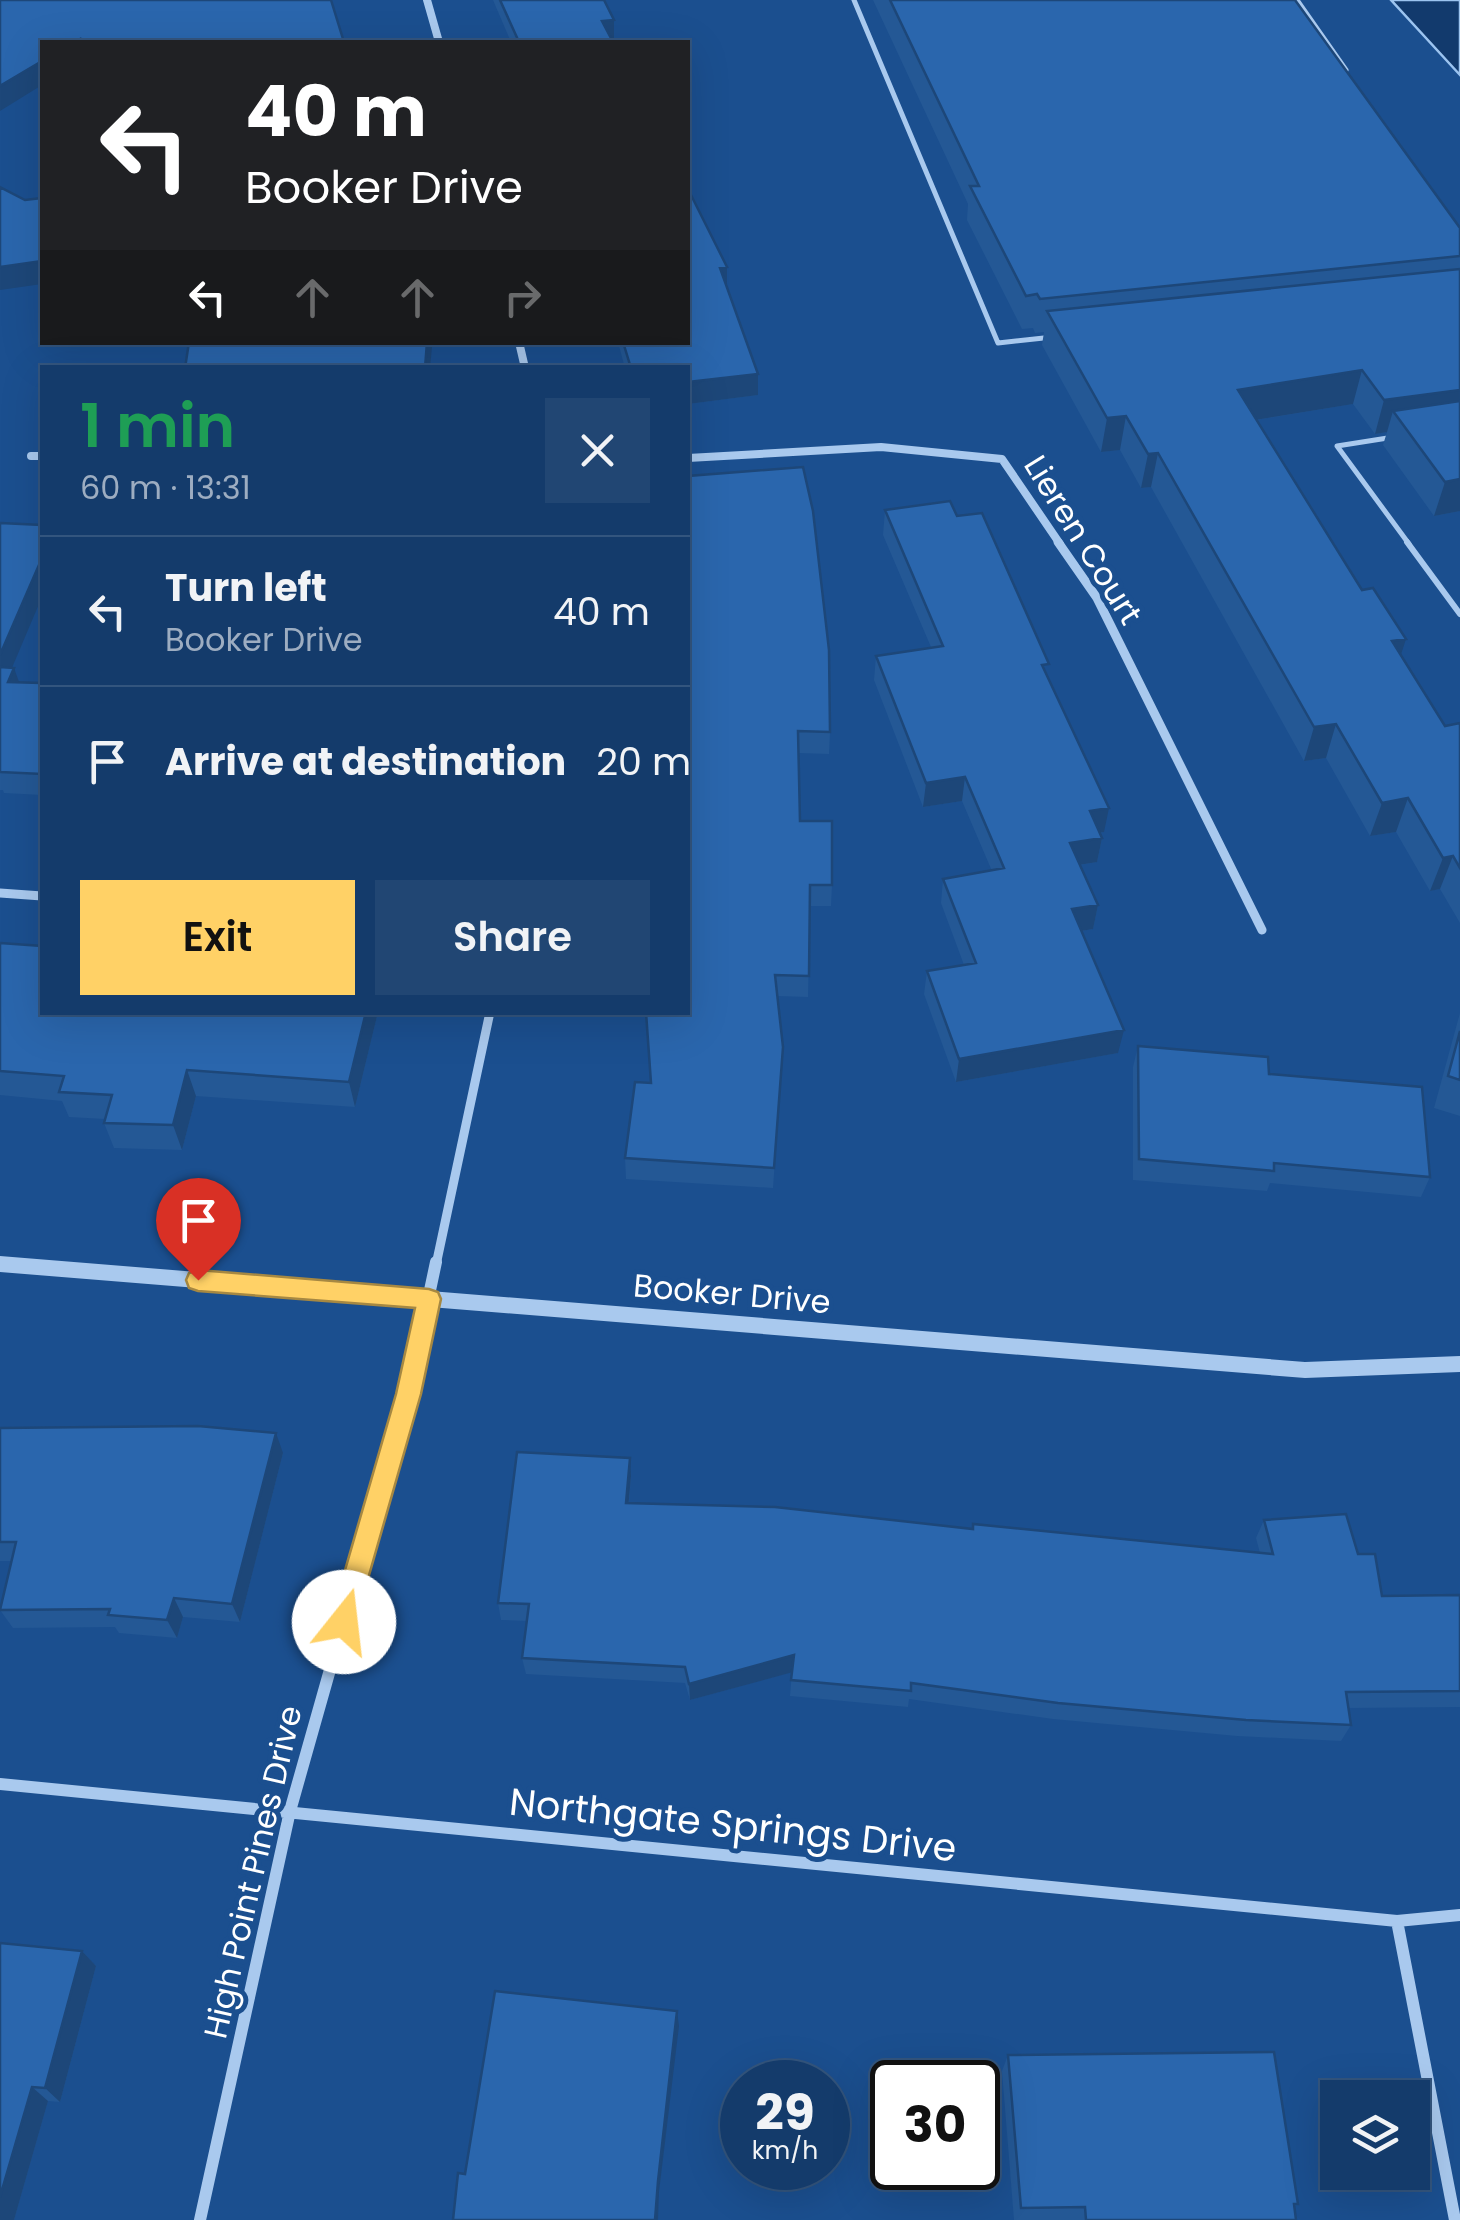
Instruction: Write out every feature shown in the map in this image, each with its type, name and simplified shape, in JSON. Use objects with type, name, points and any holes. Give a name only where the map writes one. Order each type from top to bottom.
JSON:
[{"type":"street","points":[[427,0],[438,40]]},
{"type":"street","name":"Lieren Court","points":[[690,458],[881,447],[1002,459],[1097,598],[1262,930]]},
{"type":"street","points":[[31,456],[40,456]]},
{"type":"street","points":[[0,893],[40,896]]},
{"type":"street","name":"High Point Pines Drive","points":[[200,2220],[290,1812],[408,1394],[489,1015]]},
{"type":"street","name":"Booker Drive","points":[[0,1264],[1306,1370],[1460,1364]]},
{"type":"street","name":"Northgate Springs Drive","points":[[0,1784],[1398,1921],[1460,1915]]},
{"type":"street","points":[[1398,1921],[1455,2220]]},
{"type":"lane","points":[[854,0],[998,343],[1056,337]]},
{"type":"lane","points":[[1298,0],[1352,79]]},
{"type":"lane","points":[[1408,435],[1337,446],[1460,614]]},
{"type":"water","points":[[1391,0],[1460,0],[1460,75]]},
{"type":"building","points":[[0,0],[331,0],[343,39],[40,40],[40,62],[0,86]]},
{"type":"building","points":[[500,0],[604,0],[614,20],[602,21],[612,40],[518,40]]},
{"type":"building","points":[[890,0],[1295,0],[1460,228],[1460,256],[1040,299],[1037,294],[1026,296],[970,186],[979,186]]},
{"type":"building","points":[[0,187],[25,200],[40,198],[40,261],[0,267]]},
{"type":"building","points":[[690,193],[727,267],[720,268],[758,374],[690,382],[690,365],[630,365],[624,345],[690,345]]},
{"type":"building","points":[[1460,269],[1460,390],[1384,400],[1362,370],[1238,390],[1362,590],[1373,588],[1406,639],[1392,641],[1445,726],[1460,723],[1460,868],[1453,856],[1443,858],[1408,798],[1382,803],[1336,724],[1314,727],[1158,453],[1148,454],[1126,416],[1107,418],[1047,311]]},
{"type":"building","points":[[189,345],[427,345],[425,365],[185,365]]},
{"type":"building","points":[[1460,401],[1460,479],[1445,482],[1393,411]]},
{"type":"building","points":[[803,467],[813,511],[829,650],[830,732],[798,731],[800,821],[832,821],[832,885],[810,885],[809,976],[775,975],[783,1047],[774,1168],[625,1158],[635,1082],[651,1083],[646,1015],[690,1015],[690,476]]},
{"type":"building","points":[[950,501],[957,516],[982,513],[1049,664],[1042,665],[1109,808],[1090,811],[1102,838],[1070,843],[1098,905],[1072,909],[1124,1030],[959,1059],[927,971],[976,963],[943,879],[1004,868],[965,777],[926,783],[876,656],[943,646],[885,510]]},
{"type":"building","points":[[0,523],[40,525],[40,563],[0,655]]},
{"type":"building","points":[[0,667],[14,668],[8,682],[40,683],[40,774],[0,772]]},
{"type":"building","points":[[0,943],[40,946],[40,1015],[365,1015],[349,1082],[187,1070],[173,1125],[104,1123],[112,1095],[59,1092],[64,1076],[0,1071]]},
{"type":"building","points":[[1460,1031],[1460,1080],[1448,1076]]},
{"type":"building","points":[[1138,1046],[1268,1057],[1269,1074],[1422,1087],[1430,1177],[1274,1163],[1274,1171],[1139,1159]]},
{"type":"building","points":[[198,1426],[276,1433],[232,1604],[174,1598],[167,1620],[108,1615],[110,1609],[0,1610],[16,1542],[0,1542],[0,1428]]},
{"type":"building","points":[[517,1452],[630,1458],[626,1503],[775,1507],[973,1529],[973,1524],[1273,1554],[1264,1520],[1346,1514],[1358,1554],[1375,1554],[1382,1596],[1460,1595],[1460,1691],[1346,1692],[1351,1725],[1058,1703],[911,1683],[911,1691],[791,1680],[794,1655],[689,1684],[685,1667],[522,1658],[529,1604],[498,1603]]},
{"type":"building","points":[[0,1943],[82,1951],[45,2088],[32,2087],[0,2197]]},
{"type":"building","points":[[495,1991],[677,2011],[655,2220],[453,2220],[458,2173],[465,2174]]},
{"type":"building","points":[[1274,2052],[1298,2204],[1294,2204],[1296,2220],[1086,2220],[1085,2207],[1021,2208],[1008,2055]]},
{"type":"route","points":[[198,1280],[429,1299],[408,1394],[344,1622]]}]
